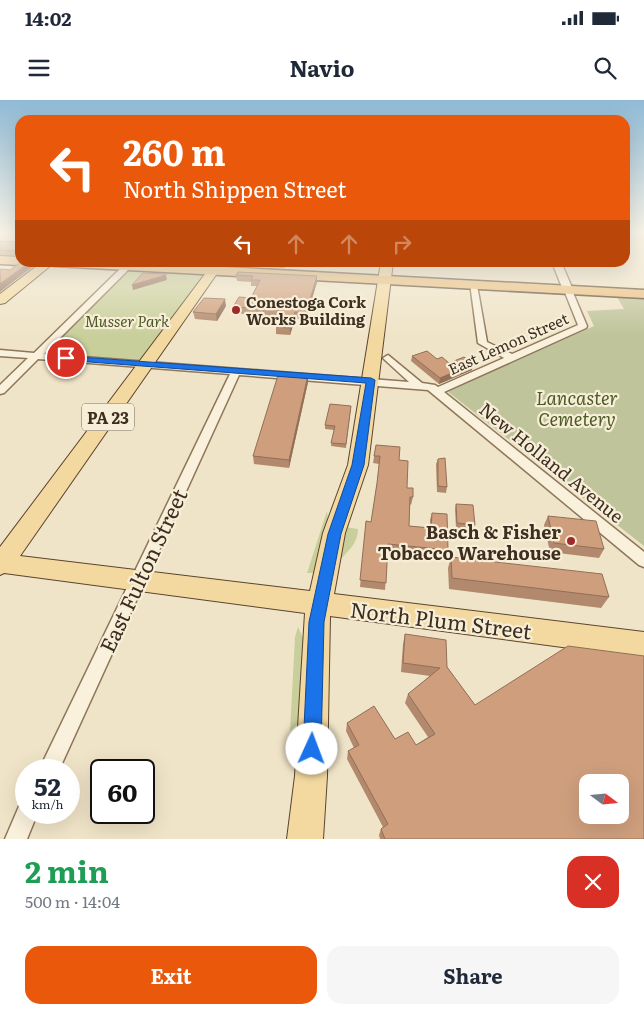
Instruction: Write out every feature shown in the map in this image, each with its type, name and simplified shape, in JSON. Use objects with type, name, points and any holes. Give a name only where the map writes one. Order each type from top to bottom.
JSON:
[{"type":"highway","points":[[223,267],[385,280],[644,294]]},
{"type":"main road","points":[[0,300],[43,267]]},
{"type":"main road","name":"PA 23","points":[[1,564],[217,267]]},
{"type":"main road","points":[[305,839],[313,736],[314,639],[334,534],[358,465],[386,267]]},
{"type":"main road","name":"North Plum Street","points":[[1,564],[644,645]]},
{"type":"street","points":[[0,391],[127,267]]},
{"type":"street","name":"East Lemon Street","points":[[438,391],[583,326],[558,267]]},
{"type":"street","points":[[474,285],[483,342],[511,358]]},
{"type":"street","points":[[0,354],[371,380],[417,384],[431,387],[438,391]]},
{"type":"street","points":[[388,358],[417,384]]},
{"type":"street","name":"East Fulton Street","points":[[54,759],[236,371]]},
{"type":"street","name":"New Holland Avenue","points":[[438,391],[644,561]]},
{"type":"street","points":[[16,839],[23,824]]},
{"type":"green space","name":"Musser Park","points":[[128,270],[205,274],[141,362],[44,355]]},
{"type":"green space","name":"Lancaster Cemetery","points":[[617,297],[644,298],[644,546],[447,391],[594,326],[587,311],[624,309]]},
{"type":"green space","points":[[327,511],[328,519],[316,573],[307,573]]},
{"type":"green space","points":[[345,527],[358,529],[356,540],[337,564]]},
{"type":"green space","points":[[298,627],[303,638],[301,713],[297,724],[290,731],[295,637]]},
{"type":"building","points":[[13,267],[23,267],[0,284],[0,270],[10,270]]},
{"type":"building","points":[[238,272],[317,276],[306,313],[295,312],[290,328],[276,327],[282,310],[233,307],[239,297],[251,298],[260,280],[251,280],[253,276],[236,275]]},
{"type":"building","points":[[143,273],[166,274],[166,275],[132,285]]},
{"type":"building","points":[[204,298],[225,299],[216,314],[193,312]]},
{"type":"building","points":[[427,351],[437,359],[442,357],[449,363],[464,357],[473,364],[440,378],[412,356]]},
{"type":"building","points":[[279,372],[308,375],[289,460],[253,456]]},
{"type":"building","points":[[330,404],[351,406],[346,444],[331,443],[335,426],[325,425]]},
{"type":"building","points":[[376,445],[400,447],[399,460],[408,461],[407,488],[413,488],[413,497],[410,497],[409,526],[431,528],[432,513],[447,514],[448,550],[388,544],[386,583],[360,580],[366,521],[371,522],[377,483],[380,456],[374,456]]},
{"type":"building","points":[[445,458],[447,487],[438,486],[438,459]]},
{"type":"building","points":[[456,504],[473,505],[475,525],[457,523]]},
{"type":"building","points":[[548,516],[596,521],[604,549],[554,543]]},
{"type":"building","points":[[451,557],[602,574],[609,597],[452,578]]},
{"type":"building","points":[[405,634],[446,640],[447,667],[475,705],[568,646],[644,656],[644,839],[385,839],[381,829],[388,824],[348,751],[359,745],[347,723],[374,706],[395,739],[408,732],[416,745],[435,734],[408,694],[440,668],[403,663]]},
{"type":"place","name":"Conestoga Cork Works Building","points":[[236,310]]},
{"type":"place","name":"Basch & Fisher Tobacco Warehouse","points":[[571,541]]},
{"type":"route","points":[[66,358],[371,380],[358,465],[334,534],[316,622],[312,749]]}]
